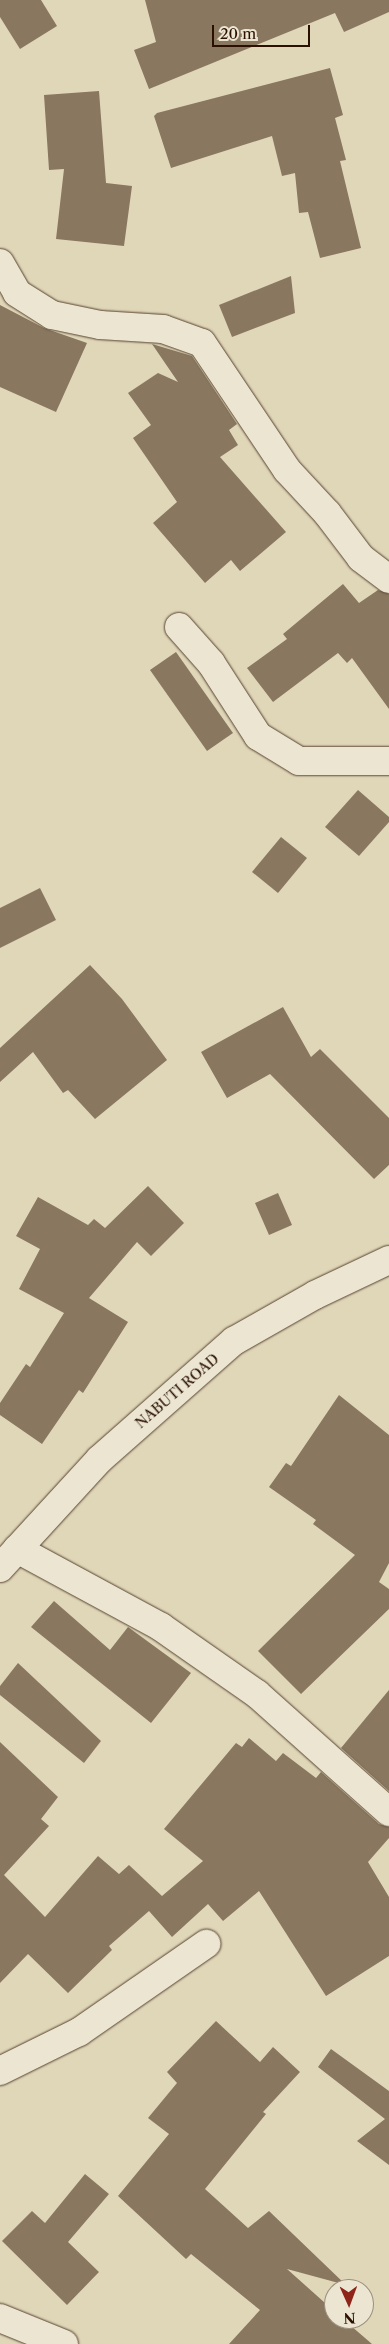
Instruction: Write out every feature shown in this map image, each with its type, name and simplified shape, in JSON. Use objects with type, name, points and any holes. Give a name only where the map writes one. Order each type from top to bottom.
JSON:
[{"type":"street","points":[[0,263],[16,293],[52,315],[100,325],[164,329],[202,343],[287,470],[327,513],[361,558],[389,579]]},
{"type":"street","points":[[179,627],[211,663],[258,736],[299,761],[389,760]]},
{"type":"street","name":"NABUTI ROAD","points":[[8,1559],[100,1459],[234,1341],[315,1295],[389,1260]]},
{"type":"street","points":[[8,1559],[161,1627],[257,1694],[389,1812]]},
{"type":"street","points":[[0,2071],[79,2032],[206,1944]]},
{"type":"street","points":[[0,2318],[64,2344]]},
{"type":"building","points":[[0,0],[41,0],[57,26],[20,49],[0,17]]},
{"type":"building","points":[[145,0],[389,0],[389,12],[344,32],[335,13],[149,89],[134,50],[156,42]]},
{"type":"building","points":[[330,68],[343,115],[335,118],[346,160],[340,161],[361,248],[320,258],[308,212],[299,213],[295,173],[282,176],[272,136],[171,168],[154,116],[157,113]]},
{"type":"building","points":[[99,91],[106,183],[132,186],[124,246],[56,239],[64,169],[49,170],[44,95]]},
{"type":"building","points":[[291,276],[295,313],[232,337],[219,305]]},
{"type":"building","points":[[0,305],[44,328],[87,343],[56,412],[0,387]]},
{"type":"building","points":[[152,344],[192,356],[237,424],[229,430],[238,445],[220,457],[286,532],[240,571],[231,560],[205,583],[153,523],[177,502],[133,438],[151,425],[128,393],[158,373],[178,382]]},
{"type":"building","points":[[343,584],[359,603],[378,590],[389,594],[389,709],[352,658],[347,663],[338,653],[273,702],[247,668],[287,639],[283,634]]},
{"type":"building","points":[[176,652],[233,733],[207,751],[150,670]]},
{"type":"building","points":[[358,790],[389,817],[389,822],[359,856],[325,827]]},
{"type":"building","points":[[281,837],[307,858],[278,893],[252,872]]},
{"type":"building","points":[[40,888],[56,920],[0,948],[0,908]]},
{"type":"building","points":[[90,965],[122,999],[167,1060],[95,1119],[68,1090],[63,1093],[33,1052],[0,1082],[0,1048]]},
{"type":"building","points":[[283,1007],[311,1057],[320,1049],[389,1118],[389,1165],[374,1179],[270,1074],[227,1098],[201,1052]]},
{"type":"building","points":[[148,1186],[184,1223],[151,1256],[137,1242],[89,1298],[128,1322],[83,1393],[79,1390],[42,1444],[0,1415],[0,1403],[26,1364],[30,1367],[64,1313],[19,1289],[40,1249],[16,1236],[38,1197],[88,1225],[94,1219],[105,1228]]},
{"type":"building","points":[[278,1193],[292,1225],[269,1235],[255,1203]]},
{"type":"building","points":[[339,1395],[389,1435],[389,1563],[379,1582],[389,1589],[389,1609],[301,1694],[258,1651],[355,1555],[313,1524],[316,1520],[269,1487],[286,1463],[291,1466]]},
{"type":"building","points":[[54,1601],[110,1650],[128,1627],[191,1673],[151,1723],[31,1627]]},
{"type":"building","points":[[18,1663],[101,1741],[84,1763],[0,1695],[0,1686]]},
{"type":"building","points":[[389,1690],[389,1791],[341,1748]]},
{"type":"building","points":[[249,1738],[276,1761],[283,1753],[316,1778],[321,1772],[379,1824],[389,1827],[389,1838],[368,1862],[389,1897],[389,1956],[326,1996],[259,1891],[223,1921],[208,1904],[172,1937],[149,1911],[109,1946],[112,1950],[68,1993],[28,1954],[0,1983],[0,1742],[58,1797],[41,1819],[49,1826],[4,1875],[45,1917],[98,1856],[119,1874],[129,1865],[162,1896],[203,1861],[164,1829],[236,1743],[242,1747]]},
{"type":"building","points":[[216,2021],[260,2062],[273,2047],[300,2072],[263,2112],[266,2114],[205,2189],[248,2228],[269,2211],[340,2279],[324,2279],[287,2269],[324,2302],[324,2329],[355,2329],[372,2344],[229,2344],[260,2310],[191,2254],[186,2259],[118,2196],[169,2134],[148,2118],[177,2083],[167,2072]]},
{"type":"building","points":[[331,2049],[389,2091],[389,2165],[357,2141],[385,2119],[318,2067]]},
{"type":"building","points":[[85,2174],[109,2194],[68,2242],[99,2272],[67,2305],[2,2241],[32,2211],[45,2223]]}]
